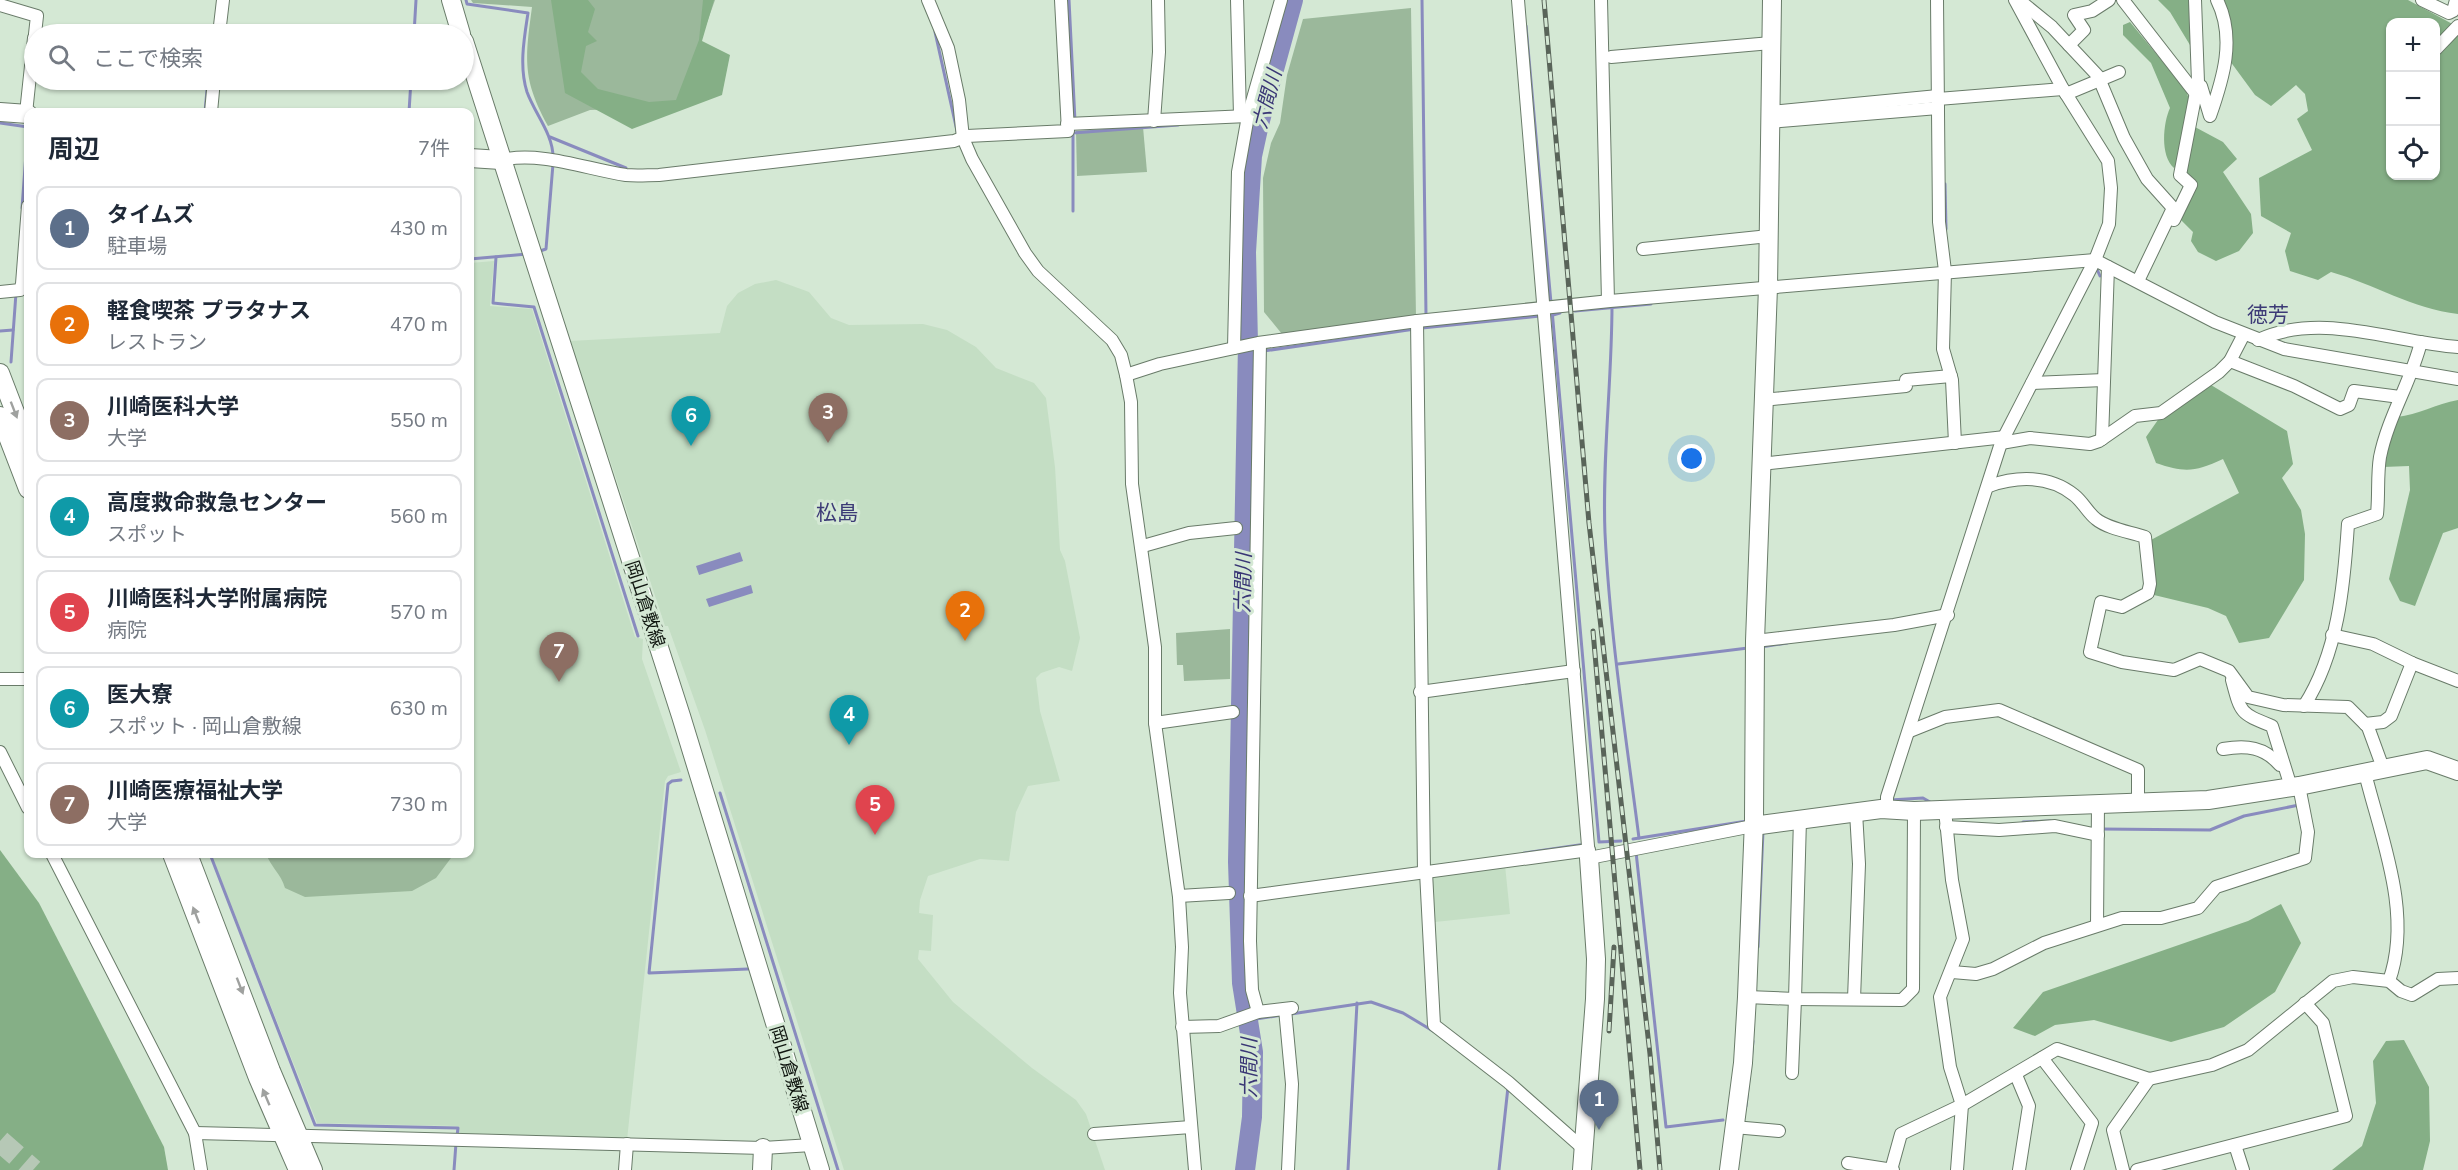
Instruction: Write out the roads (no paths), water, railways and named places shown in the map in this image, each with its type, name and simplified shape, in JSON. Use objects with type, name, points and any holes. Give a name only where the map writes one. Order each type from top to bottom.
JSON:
[{"type":"street","points":[[220,24],[223,0]]},
{"type":"street","points":[[451,0],[458,24]]},
{"type":"street","points":[[928,0],[942,29],[953,65],[963,138],[1025,253],[1038,271],[1112,340],[1121,355],[1126,375],[1131,402],[1132,484],[1143,546],[1155,648],[1155,723],[1179,896],[1182,1027],[1195,1170]]},
{"type":"street","points":[[474,158],[554,161],[628,175],[659,175],[963,138],[1068,131],[1073,124],[1061,0]]},
{"type":"street","points":[[1154,121],[1159,52],[1158,0]]},
{"type":"street","points":[[1238,0],[1245,117]]},
{"type":"street","points":[[1236,348],[1236,189],[1245,117],[1281,0]]},
{"type":"street","points":[[1518,0],[1548,311],[1596,959],[1582,1170]]},
{"type":"street","points":[[1601,0],[1611,301]]},
{"type":"street","points":[[1729,1170],[1753,998],[1758,643],[1768,399],[1769,236],[1774,116],[1772,0]]},
{"type":"street","points":[[1937,0],[1940,222],[1945,271],[1943,349],[1951,376],[1955,443]]},
{"type":"street","points":[[2017,0],[2069,45],[2100,81],[2124,138],[2147,179],[2173,208],[2140,282]]},
{"type":"street","points":[[1887,803],[2003,440],[2095,260],[2109,224],[2111,188],[2108,161],[2065,92],[2017,0]]},
{"type":"street","points":[[2069,45],[2084,30],[2074,15],[2092,10],[2109,0]]},
{"type":"street","points":[[2123,0],[2131,6],[2197,88],[2210,116],[2223,78],[2227,46],[2225,22],[2217,0]]},
{"type":"street","points":[[2140,282],[2191,185],[2180,175],[2197,88],[2195,0]]},
{"type":"street","points":[[2422,0],[2445,12],[2456,6]]},
{"type":"street","points":[[0,5],[37,16],[36,24]]},
{"type":"street","points":[[2440,45],[2458,26]]},
{"type":"street","points":[[1611,57],[1771,43]]},
{"type":"street","points":[[1774,116],[2065,92],[2100,81],[2119,72]]},
{"type":"street","name":"岡山倉敷線","points":[[474,73],[681,716],[820,1170]]},
{"type":"street","points":[[28,108],[29,90]]},
{"type":"street","points":[[211,108],[213,90]]},
{"type":"street","points":[[0,112],[24,114]]},
{"type":"street","points":[[1073,124],[1245,117]]},
{"type":"street","points":[[11,291],[24,226]]},
{"type":"street","points":[[1643,249],[1769,236]]},
{"type":"street","points":[[1126,375],[1160,364],[1236,348],[1259,348],[1420,324],[1548,311],[1611,301],[2095,260],[2215,322],[2284,349],[2458,379]]},
{"type":"street","points":[[2102,439],[2108,267]]},
{"type":"street","points":[[1420,324],[1426,870],[1434,1025],[1508,1082],[1585,1150]]},
{"type":"street","points":[[2258,340],[2295,327],[2350,331],[2458,347]]},
{"type":"street","points":[[1766,463],[1955,443],[2030,438],[2090,444],[2102,439],[2135,416],[2162,413],[2230,362],[2244,334]]},
{"type":"street","points":[[2304,706],[2320,678],[2343,596],[2348,524],[2377,514],[2380,458],[2400,397],[2414,370],[2421,342]]},
{"type":"street","points":[[1257,1013],[1252,990],[1250,892],[1259,348]]},
{"type":"street","points":[[2230,362],[2294,386],[2340,409],[2349,405],[2354,391],[2400,397]]},
{"type":"street","points":[[0,373],[24,436]]},
{"type":"street","points":[[1768,399],[1906,386],[1906,380],[1951,376]]},
{"type":"street","points":[[2032,383],[2104,380]]},
{"type":"street","points":[[0,416],[24,479]]},
{"type":"street","points":[[1989,486],[2014,478],[2031,479],[2056,486],[2073,494],[2096,519],[2145,537],[2150,584],[2148,593],[2122,607],[2101,602],[2090,652],[2122,662],[2174,670],[2200,659],[2229,671],[2248,697],[2283,705],[2348,707],[2365,724],[2383,768]]},
{"type":"street","points":[[1143,546],[1189,533],[1236,528]]},
{"type":"street","points":[[1758,643],[1894,625],[1948,615]]},
{"type":"street","points":[[2332,635],[2373,644],[2412,663],[2458,681]]},
{"type":"street","points":[[2365,724],[2382,722],[2391,716],[2412,663]]},
{"type":"street","points":[[1424,692],[1574,671]]},
{"type":"street","points":[[1952,972],[1964,975],[1985,972],[2016,959],[2044,943],[2122,918],[2161,918],[2198,908],[2216,887],[2305,858],[2307,832],[2272,726],[2244,714],[2238,705],[2229,671]]},
{"type":"street","points":[[0,680],[24,679]]},
{"type":"street","points":[[1910,731],[1946,717],[1999,710],[2138,770],[2138,802]]},
{"type":"street","points":[[1155,723],[1233,712]]},
{"type":"street","points":[[2223,749],[2241,746],[2263,750],[2292,781]]},
{"type":"street","points":[[0,752],[24,800]]},
{"type":"street","points":[[1946,819],[2098,804],[2208,800],[2292,781],[2365,773],[2427,760],[2458,771]]},
{"type":"street","points":[[2365,773],[2396,900],[2398,927],[2396,955],[2389,981]]},
{"type":"street","points":[[1250,892],[1588,849],[1636,848],[1757,822],[1856,812],[1887,803],[1999,830],[2055,825],[2098,831]]},
{"type":"street","points":[[2097,925],[2098,804]]},
{"type":"street","points":[[1753,998],[1902,1000],[1913,989],[1914,811]]},
{"type":"street","points":[[1854,999],[1859,864],[1856,812]]},
{"type":"street","points":[[1792,1073],[1800,819]]},
{"type":"street","points":[[1946,819],[1963,939],[1952,972],[1944,983],[1940,997],[1950,1067],[1962,1105],[1957,1170]]},
{"type":"street","points":[[54,858],[195,1133],[201,1170]]},
{"type":"street","points":[[174,858],[291,1135],[313,1170]]},
{"type":"street","points":[[189,858],[291,1135],[298,1170]]},
{"type":"street","points":[[1179,896],[1229,893]]},
{"type":"street","points":[[1848,1163],[1892,1170],[1900,1134],[1962,1105],[2016,1075],[2057,1048],[2149,1079],[2212,1065],[2248,1050],[2333,981],[2353,977],[2389,981],[2401,991],[2412,995],[2438,979],[2458,978]]},
{"type":"street","points":[[2137,1170],[2346,1116],[2324,1023],[2305,1003]]},
{"type":"street","points":[[1182,1027],[1219,1026],[1257,1013],[1287,1012],[1292,1084],[1288,1170]]},
{"type":"street","points":[[2042,1058],[2092,1123],[2078,1170]]},
{"type":"street","points":[[2016,1075],[2029,1106],[2019,1170]]},
{"type":"street","points":[[2123,1170],[2113,1130],[2149,1079]]},
{"type":"street","points":[[1094,1134],[1191,1127]]},
{"type":"street","points":[[1734,1127],[1779,1131]]},
{"type":"street","points":[[195,1133],[763,1148],[812,1145]]},
{"type":"street","points":[[626,1170],[627,1144]]},
{"type":"street","points":[[2235,1145],[2243,1170]]},
{"type":"street","points":[[762,1170],[763,1148]]},
{"type":"water","points":[[740,552],[743,561],[699,575],[696,566]]},
{"type":"water","points":[[751,585],[753,593],[709,607],[706,599]]},
{"type":"waterway","points":[[415,24],[416,0]]},
{"type":"waterway","points":[[466,0],[467,4],[528,13],[523,73],[530,100],[550,140],[553,157]]},
{"type":"waterway","points":[[1069,0],[1075,121]]},
{"type":"waterway","name":"六間川","points":[[1245,1170],[1252,1117],[1253,1052],[1242,983],[1238,862],[1248,344],[1246,252],[1252,156],[1293,0]]},
{"type":"waterway","points":[[1422,0],[1426,316]]},
{"type":"waterway","points":[[1526,26],[1551,303]]},
{"type":"waterway","points":[[935,32],[957,131]]},
{"type":"waterway","points":[[205,108],[207,90]]},
{"type":"waterway","points":[[409,108],[410,90]]},
{"type":"waterway","points":[[1250,120],[1259,122]]},
{"type":"waterway","points":[[0,123],[24,126]]},
{"type":"waterway","points":[[1073,211],[1073,133],[1178,125]]},
{"type":"waterway","points":[[550,137],[626,168]]},
{"type":"waterway","points":[[540,251],[546,249],[553,164]]},
{"type":"waterway","points":[[22,208],[24,181]]},
{"type":"waterway","points":[[1945,184],[1946,229]]},
{"type":"waterway","points":[[474,259],[527,254]]},
{"type":"waterway","points":[[496,257],[493,303],[534,307],[638,636]]},
{"type":"waterway","points":[[2096,267],[2100,276]]},
{"type":"waterway","points":[[11,362],[16,293]]},
{"type":"waterway","points":[[1575,311],[1651,304]]},
{"type":"waterway","points":[[1612,305],[1604,504],[1605,533],[1615,648],[1639,838]]},
{"type":"waterway","points":[[1552,310],[1599,842],[1621,841]]},
{"type":"waterway","points":[[1553,315],[1560,313]]},
{"type":"waterway","points":[[1422,328],[1540,316]]},
{"type":"waterway","points":[[1264,351],[1415,329]]},
{"type":"waterway","points":[[0,331],[13,330]]},
{"type":"waterway","points":[[1248,354],[1258,352]]},
{"type":"waterway","points":[[1761,647],[1787,643]]},
{"type":"waterway","points":[[1618,664],[1748,648]]},
{"type":"waterway","points":[[681,780],[668,784],[649,973],[748,969]]},
{"type":"waterway","points":[[720,793],[838,1170]]},
{"type":"waterway","points":[[1890,800],[1923,798],[1930,802]]},
{"type":"waterway","points":[[2100,829],[2210,830],[2244,816],[2299,805]]},
{"type":"waterway","points":[[1633,839],[1747,821]]},
{"type":"waterway","points":[[2023,822],[2050,821]]},
{"type":"waterway","points":[[1758,947],[1763,831]]},
{"type":"waterway","points":[[1524,853],[1586,844]]},
{"type":"waterway","points":[[1636,852],[1666,1127],[1723,1120]]},
{"type":"waterway","points":[[212,858],[315,1125],[458,1128],[457,1136]]},
{"type":"waterway","points":[[1239,892],[1247,891]]},
{"type":"waterway","points":[[1291,1014],[1371,1002],[1403,1013],[1433,1031]]},
{"type":"waterway","points":[[1348,1170],[1357,1003]]},
{"type":"waterway","points":[[1250,1020],[1282,1015]]},
{"type":"waterway","points":[[1746,1106],[1753,1041]]},
{"type":"waterway","points":[[1499,1170],[1508,1087]]},
{"type":"waterway","points":[[454,1170],[456,1143]]},
{"type":"tunnel","points":[[0,1141],[33,1170]]},
{"type":"railway","points":[[1544,0],[1589,523],[1650,1054],[1660,1170]]},
{"type":"railway","points":[[1593,631],[1640,1170]]},
{"type":"railway","points":[[1609,1031],[1614,947]]},
{"type":"place","name":"川崎医科大学","points":[[828,443]]},
{"type":"place","name":"医大寮","points":[[691,446]]},
{"type":"place","name":"軽食喫茶 プラタナス","points":[[965,641]]},
{"type":"place","name":"川崎医療福祉大学","points":[[559,682]]},
{"type":"place","name":"高度救命救急センター","points":[[849,745]]},
{"type":"place","name":"川崎医科大学附属病院","points":[[875,835]]},
{"type":"place","name":"タイムズ","points":[[1599,1130]]},
{"type":"district","name":"徳芳","points":[[2268,315]]},
{"type":"district","name":"松島","points":[[837,513]]}]
